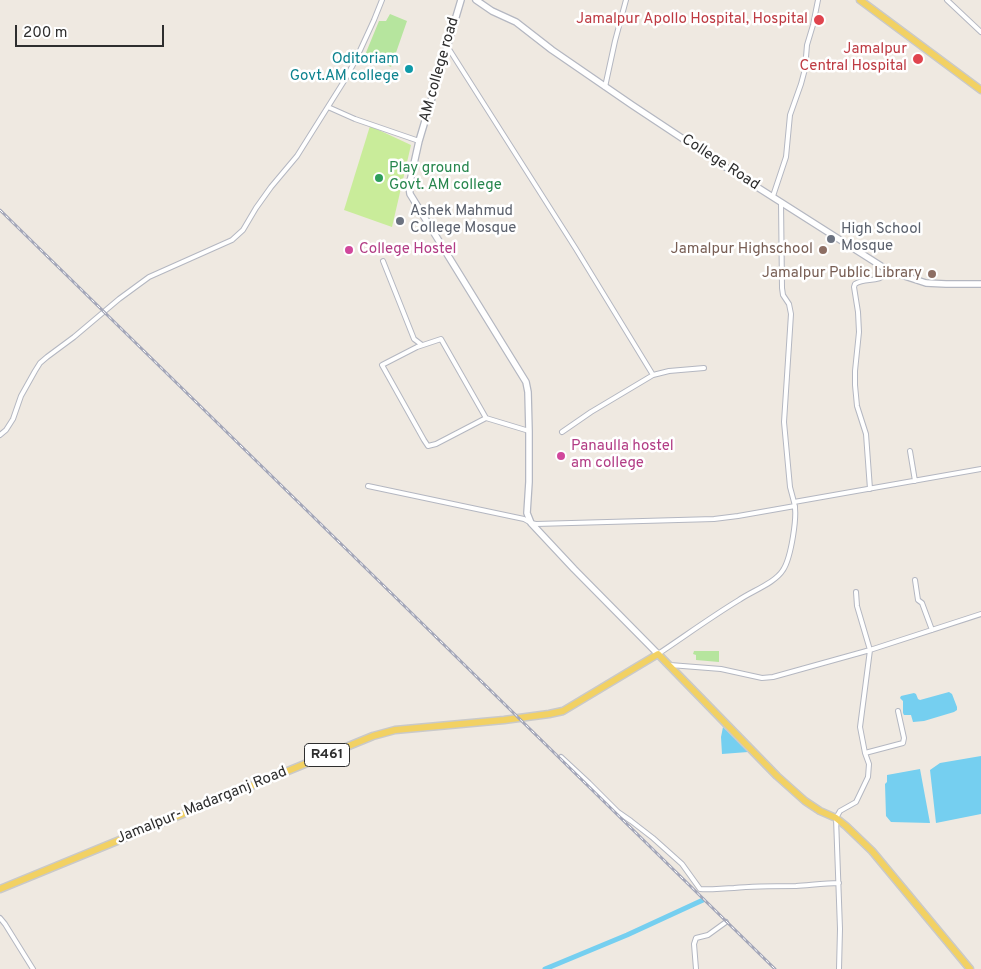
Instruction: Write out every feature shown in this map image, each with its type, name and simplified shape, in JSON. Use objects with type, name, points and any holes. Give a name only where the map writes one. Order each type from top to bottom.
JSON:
[{"type":"main road","name":"AM college road","points":[[420,141],[460,0]]},
{"type":"main road","name":"College Road","points":[[476,0],[492,11],[516,22],[552,50],[724,166],[889,271],[926,283],[981,284]]},
{"type":"main road","points":[[860,0],[981,90]]},
{"type":"main road","points":[[420,141],[409,186],[410,194],[526,382],[529,431],[527,513],[531,523],[777,776],[805,801],[820,811],[836,818],[872,852],[970,969]]},
{"type":"main road","name":"Jamalpur- Madarganj Road","points":[[0,889],[373,736],[395,730],[504,720],[563,711],[658,654]]},
{"type":"street","points":[[0,435],[6,430],[13,419],[21,396],[35,371],[47,357],[119,299],[150,277],[224,244],[243,230],[271,187],[297,156],[346,78],[358,56],[382,0]]},
{"type":"street","points":[[605,86],[626,0]]},
{"type":"street","points":[[773,196],[786,157],[790,115],[805,69],[807,45],[818,0]]},
{"type":"street","points":[[947,0],[981,32]]},
{"type":"street","points":[[447,45],[653,375]]},
{"type":"street","points":[[328,107],[420,141]]},
{"type":"street","points":[[658,654],[739,599],[776,578],[784,570],[790,551],[795,504],[790,487],[784,422],[791,314],[782,288],[781,201]]},
{"type":"street","points":[[383,261],[414,338],[422,346]]},
{"type":"street","points":[[870,489],[866,434],[857,406],[855,385],[859,332],[854,287],[859,282],[883,277],[889,271]]},
{"type":"street","points":[[412,350],[414,338]]},
{"type":"street","points":[[486,418],[436,444],[428,446],[382,366],[412,350],[441,339],[486,418],[529,431]]},
{"type":"street","points":[[562,432],[591,412],[653,375],[669,371],[704,368]]},
{"type":"street","points":[[910,452],[915,481]]},
{"type":"street","points":[[368,486],[524,519],[536,524],[714,519],[981,470]]},
{"type":"street","points":[[915,580],[918,600],[922,603],[932,630]]},
{"type":"street","points":[[839,969],[840,929],[836,818],[840,811],[856,802],[861,794],[868,777],[869,764],[860,727],[870,650],[856,606],[856,592]]},
{"type":"street","points":[[670,665],[721,669],[762,678],[773,677],[870,650],[981,614]]},
{"type":"street","points":[[865,752],[903,743],[904,738],[898,711]]},
{"type":"street","points":[[561,757],[618,812],[653,838],[682,864],[700,889],[839,883]]},
{"type":"street","points":[[0,918],[33,969]]},
{"type":"street","points":[[696,969],[694,944],[696,938],[708,935],[726,922]]},
{"type":"green space","points":[[390,14],[407,21],[391,67],[365,55],[379,21],[386,21]]},
{"type":"green space","name":"Play ground Govt. AM college","points":[[370,126],[411,145],[392,227],[344,210]]},
{"type":"green space","points":[[694,651],[719,651],[719,662],[696,660],[696,655],[693,654]]},
{"type":"water","points":[[949,692],[952,694],[957,707],[957,710],[954,712],[924,721],[913,722],[911,715],[904,715],[903,713],[901,696],[914,693],[920,700]]},
{"type":"water","points":[[723,727],[748,752],[722,754],[721,737]]},
{"type":"water","points":[[981,756],[981,814],[936,823],[930,770],[940,763]]},
{"type":"water","points":[[920,769],[930,823],[891,822],[886,816],[885,784],[887,782],[887,775]]},
{"type":"waterway","points":[[545,969],[627,935],[703,900]]},
{"type":"railway","points":[[0,210],[775,969]]},
{"type":"place","name":"Jamalpur Apollo Hospital, Hospital","points":[[819,20]]},
{"type":"place","name":"Jamalpur Central Hospital","points":[[918,59]]},
{"type":"place","name":"Oditoriam Govt.AM college","points":[[409,69]]},
{"type":"place","name":"Play ground Govt. AM college","points":[[379,178]]},
{"type":"place","name":"Ashek Mahmud College Mosque","points":[[400,221]]},
{"type":"place","name":"High School Mosque","points":[[831,239]]},
{"type":"place","name":"College Hostel","points":[[349,250]]},
{"type":"place","name":"Jamalpur Highschool","points":[[823,250]]},
{"type":"place","name":"Jamalpur Public Library","points":[[932,274]]},
{"type":"place","name":"Panaulla hostel am college","points":[[561,456]]}]
